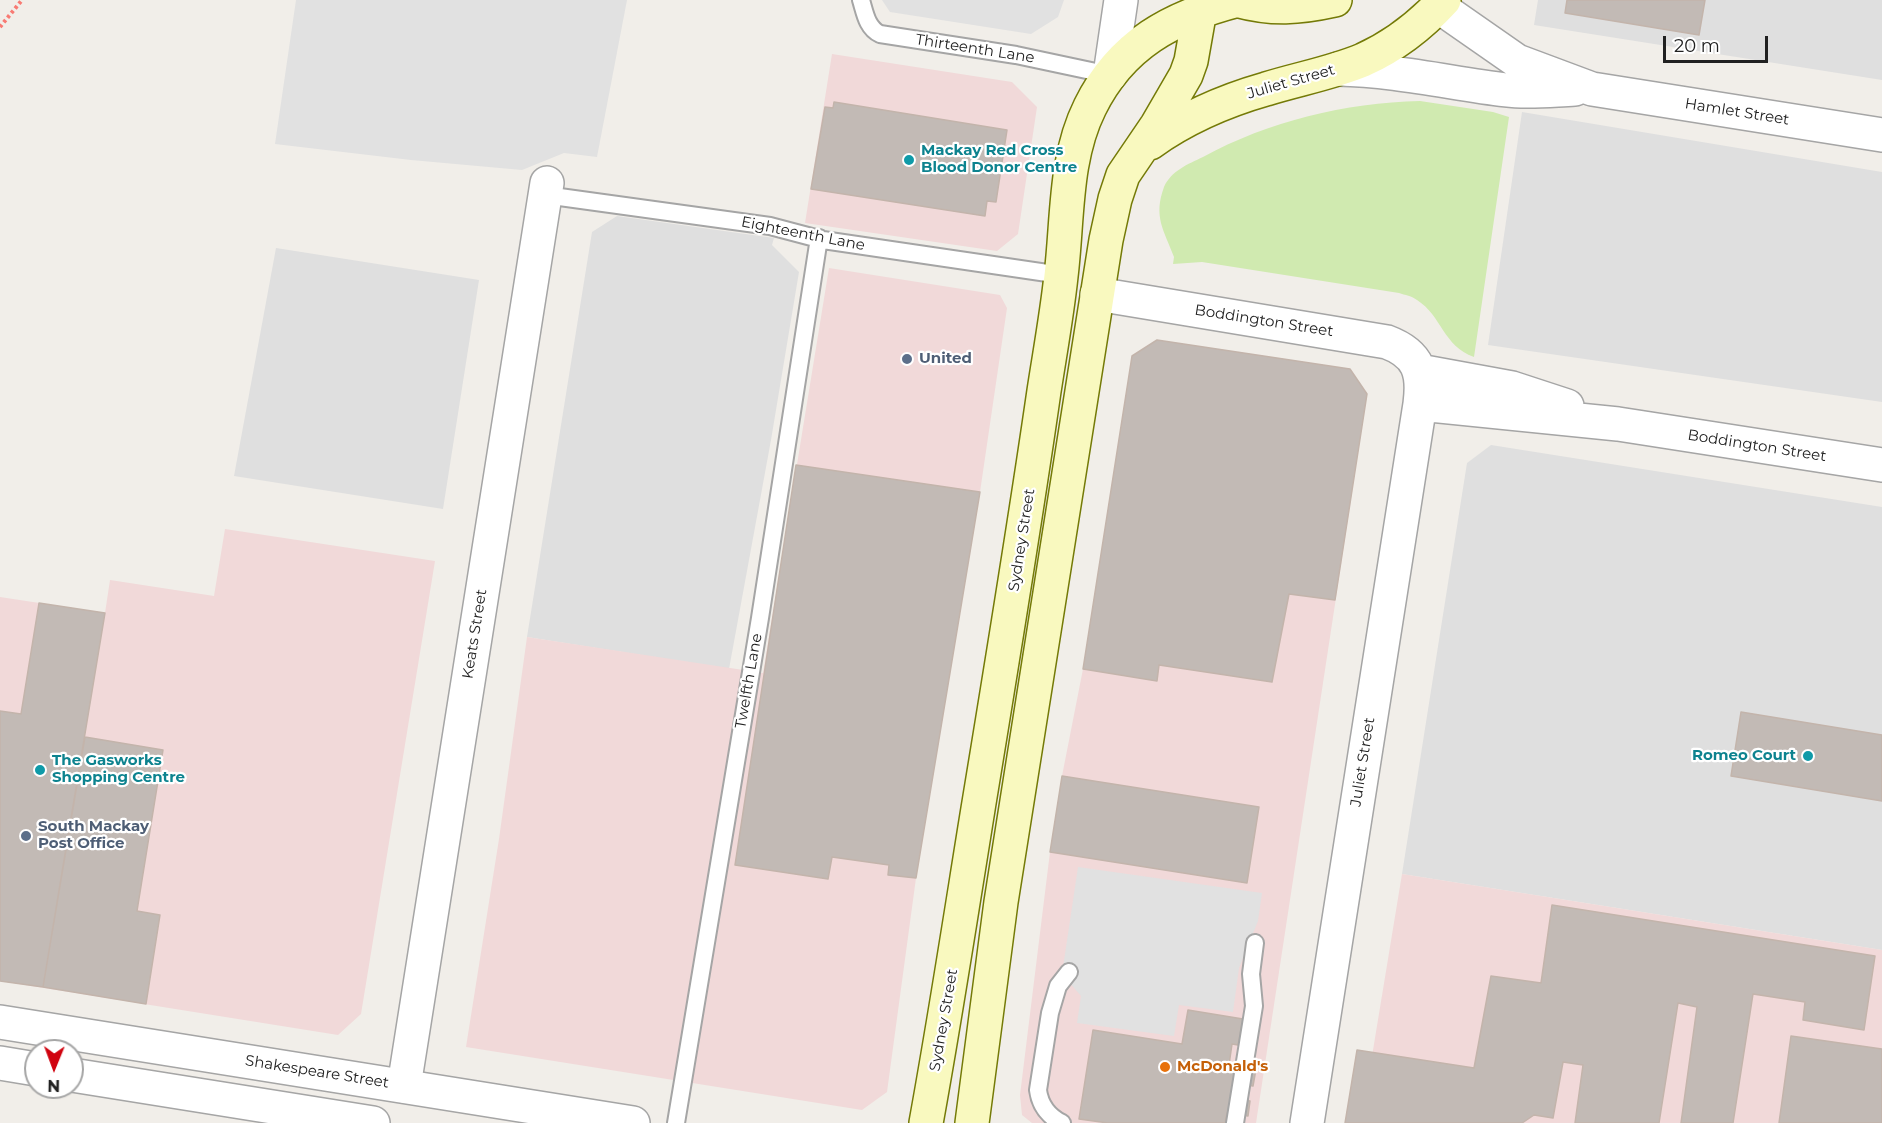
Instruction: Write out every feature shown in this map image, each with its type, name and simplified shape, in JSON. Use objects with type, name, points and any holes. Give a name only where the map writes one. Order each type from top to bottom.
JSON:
[{"type":"main road","points":[[972,1123],[1001,902],[1114,199],[1123,175],[1186,75],[1194,45],[1198,5],[1237,0],[1279,8],[1303,7],[1335,0]]},
{"type":"main road","name":"Juliet Street","points":[[1134,157],[1170,129],[1209,109],[1264,89],[1363,60],[1392,44],[1420,23],[1436,2]]},
{"type":"main road","name":"Sydney Street","points":[[926,1123],[1026,518],[1061,275],[1067,201],[1075,149],[1089,110],[1110,75],[1154,33],[1198,5]]},
{"type":"main road","points":[[1061,275],[1097,294]]},
{"type":"street","points":[[1110,75],[1121,0]]},
{"type":"street","name":"Hamlet Street","points":[[1436,2],[1517,61],[1592,89]]},
{"type":"street","name":"Hamlet Street","points":[[1338,69],[1363,69],[1506,90],[1592,89],[1882,135]]},
{"type":"street","name":"Keats Street","points":[[404,1086],[546,189]]},
{"type":"street","name":"Boddington Street","points":[[1097,294],[1388,342],[1405,350],[1419,371],[1512,388],[1631,426]]},
{"type":"street","points":[[1419,371],[1422,382],[1420,404]]},
{"type":"street","name":"Boddington Street","points":[[1420,404],[1631,426],[1882,465]]},
{"type":"street","name":"Juliet Street","points":[[1307,1122],[1420,404]]},
{"type":"street","name":"Shakespeare Street","points":[[0,1022],[633,1123]]},
{"type":"street","points":[[0,1064],[24,1067]]},
{"type":"street","points":[[232,1112],[268,1065]]},
{"type":"street","points":[[268,1065],[289,1117]]},
{"type":"street","points":[[84,1078],[232,1112],[373,1123]]},
{"type":"lane","name":"Thirteenth Lane","points":[[861,0],[868,24],[880,34],[1016,55],[1110,75]]},
{"type":"lane","name":"Eighteenth Lane","points":[[546,189],[771,226],[819,238],[1061,275]]},
{"type":"lane","name":"Twelfth Lane","points":[[676,1123],[760,618],[819,238]]},
{"type":"lane","points":[[1235,1123],[1254,1006],[1251,974],[1255,942]]},
{"type":"lane","points":[[1062,1123],[1053,1118],[1045,1109],[1039,1099],[1038,1090],[1050,1013],[1058,986],[1069,972]]},
{"type":"path","points":[[0,27],[22,0]]},
{"type":"shaded area","points":[[296,0],[627,0],[597,157],[564,153],[522,170],[275,144]]},
{"type":"shaded area","points":[[882,0],[1064,0],[1058,17],[1031,34],[890,12]]},
{"type":"shaded area","points":[[1538,0],[1882,0],[1882,80],[1534,25]]},
{"type":"shaded area","points":[[832,54],[1012,82],[1037,107],[1018,234],[997,251],[805,223]]},
{"type":"shaded area","points":[[1522,112],[1882,172],[1882,402],[1488,345]]},
{"type":"shaded area","points":[[617,216],[774,238],[772,245],[799,272],[729,669],[527,637],[592,232]]},
{"type":"shaded area","points":[[276,248],[479,280],[443,509],[234,476]]},
{"type":"shaded area","points":[[829,268],[1000,295],[1007,308],[980,492],[916,878],[887,1092],[862,1110],[466,1047],[499,839],[527,637],[763,673]]},
{"type":"shaded area","points":[[1157,340],[1350,369],[1367,394],[1256,1123],[1032,1123],[1022,1115],[1020,1095],[1050,852],[1062,776],[1083,669],[1132,356]]},
{"type":"shaded area","points":[[1491,445],[1882,507],[1882,950],[1402,874],[1467,463]]},
{"type":"shaded area","points":[[225,529],[435,561],[361,1014],[338,1035],[0,981],[0,597],[105,613],[110,580],[214,596]]},
{"type":"shaded area","points":[[1078,867],[1262,893],[1258,921],[1239,968],[1233,1012],[1179,1005],[1174,1036],[1077,1023],[1081,996],[1062,974]]},
{"type":"shaded area","points":[[1402,874],[1882,950],[1882,1123],[1361,1123]]},
{"type":"green space","points":[[1420,101],[1493,112],[1509,117],[1474,357],[1456,346],[1425,307],[1415,299],[1399,293],[1202,262],[1173,264],[1174,257],[1161,223],[1160,207],[1167,181],[1180,169],[1254,133],[1308,116],[1364,106]]},
{"type":"building","points":[[1567,0],[1705,0],[1699,35],[1565,13]]},
{"type":"building","name":"Mackay Red Cross Blood Donor Centre","points":[[834,102],[1007,130],[996,202],[987,201],[985,216],[811,189],[825,107],[833,108]]},
{"type":"building","points":[[1157,340],[1350,369],[1367,394],[1335,600],[1289,594],[1272,682],[1159,665],[1157,681],[1083,669],[1132,356]]},
{"type":"building","points":[[796,465],[980,492],[916,878],[888,875],[889,865],[832,857],[828,879],[735,865]]},
{"type":"building","name":"The Gasworks Shopping Centre","points":[[39,603],[105,613],[43,987],[0,981],[0,711],[21,714]]},
{"type":"building","name":"Romeo Court","points":[[1741,712],[1882,735],[1882,801],[1731,776]]},
{"type":"building","points":[[85,737],[163,750],[137,911],[160,915],[146,1004],[43,987]]},
{"type":"building","points":[[1062,776],[1259,807],[1247,883],[1050,852]]},
{"type":"building","points":[[1552,905],[1875,956],[1864,1030],[1803,1020],[1805,1002],[1753,994],[1733,1123],[1681,1123],[1697,1007],[1678,1003],[1659,1123],[1575,1123],[1583,1065],[1563,1062],[1553,1118],[1534,1115],[1522,1123],[1345,1123],[1357,1050],[1474,1068],[1491,976],[1541,983]]},
{"type":"building","name":"McDonald's","points":[[1188,1010],[1243,1019],[1238,1045],[1232,1044],[1229,1065],[1256,1069],[1253,1086],[1233,1083],[1231,1098],[1250,1101],[1248,1116],[1227,1113],[1225,1123],[1108,1123],[1079,1119],[1093,1030],[1182,1044]]},
{"type":"building","points":[[1791,1036],[1882,1049],[1882,1123],[1779,1123]]},
{"type":"place","name":"Mackay Red Cross Blood Donor Centre","points":[[909,160]]},
{"type":"place","name":"United","points":[[907,359]]},
{"type":"place","name":"Romeo Court","points":[[1808,756]]},
{"type":"place","name":"The Gasworks Shopping Centre","points":[[40,770]]},
{"type":"place","name":"South Mackay Post Office","points":[[26,836]]},
{"type":"place","name":"McDonald's","points":[[1165,1067]]}]
